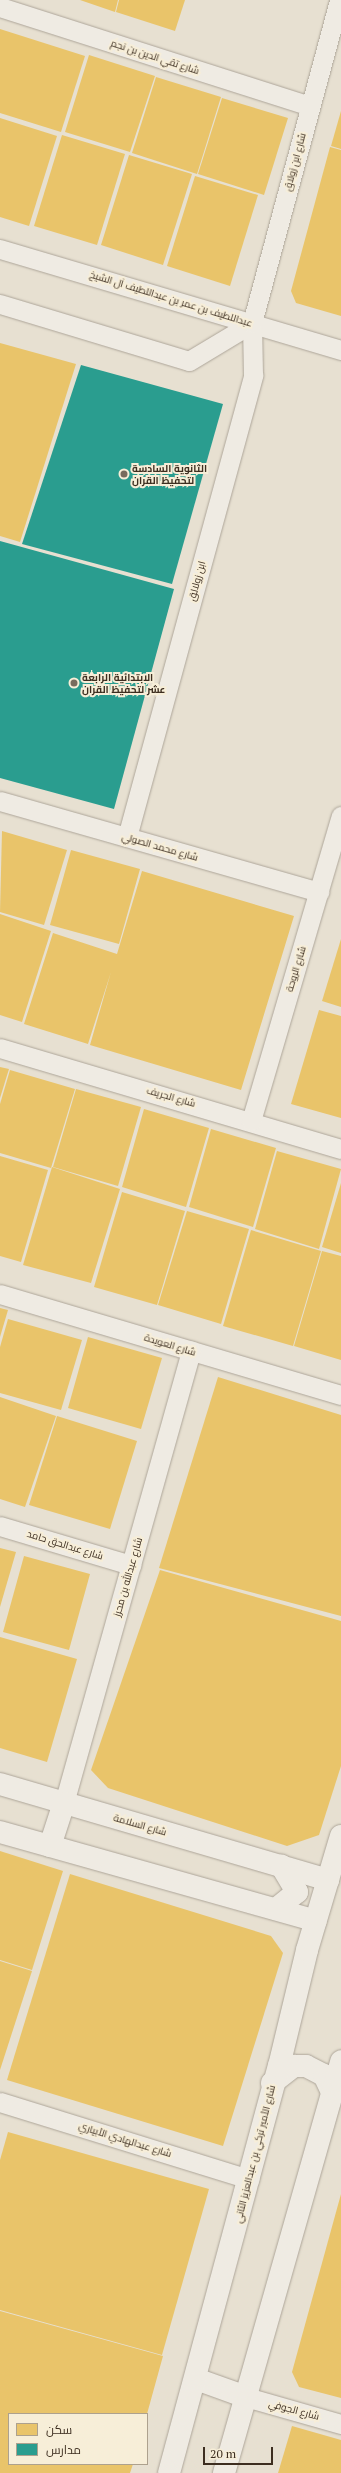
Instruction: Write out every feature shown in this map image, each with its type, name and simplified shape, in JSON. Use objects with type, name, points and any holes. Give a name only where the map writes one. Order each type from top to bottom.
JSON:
[{"type":"street","name":"شارع ابن زولاق","points":[[252,323],[339,0]]},
{"type":"street","name":"شارع تقي الدين بن نجم","points":[[0,7],[310,106]]},
{"type":"street","name":"عبداللطيف بن عمر بن عبداللطيف آل الشيخ","points":[[0,249],[341,350]]},
{"type":"street","points":[[0,304],[189,361],[252,323]]},
{"type":"street","name":"ابن زولالق","points":[[127,838],[253,375],[252,323]]},
{"type":"street","name":"شارع محمد الصولي","points":[[0,801],[319,892]]},
{"type":"street","name":"شارع الروحة","points":[[251,1121],[341,816]]},
{"type":"street","name":"شارع الجريف","points":[[0,1048],[251,1121],[341,1149]]},
{"type":"street","name":"شارع العويدة","points":[[0,1294],[341,1395]]},
{"type":"street","name":"شارع عبدالله بن محرز","points":[[64,1803],[191,1351]]},
{"type":"street","name":"شارع عبدالحق حامد","points":[[0,1526],[131,1565]]},
{"type":"street","name":"شارع السلامة","points":[[0,1784],[328,1880]]},
{"type":"street","points":[[50,1846],[64,1803]]},
{"type":"street","points":[[0,1832],[276,1909],[316,1922]]},
{"type":"street","name":"شارع الأمير تركي بن عبدالعزيز الثاني","points":[[169,2473],[196,2379],[249,2179],[272,2084],[341,1836]]},
{"type":"street","points":[[276,1909],[297,1892],[281,1865]]},
{"type":"street","points":[[224,2473],[341,2061]]},
{"type":"street","points":[[272,2084],[294,2066],[306,2066],[324,2075],[332,2092]]},
{"type":"street","name":"شارع عبدالهادي الأبياري","points":[[0,2102],[249,2179]]},
{"type":"street","points":[[196,2379],[246,2397]]},
{"type":"street","name":"شارع الجوفي","points":[[246,2397],[341,2424]]},
{"type":"building: سكن","points":[[80,0],[118,0],[115,12]]},
{"type":"building: سكن","points":[[119,0],[185,0],[175,31],[116,12]]},
{"type":"building: سكن","points":[[0,29],[85,56],[61,132],[0,113]]},
{"type":"building: سكن","points":[[89,55],[155,76],[130,152],[65,132]]},
{"type":"building: سكن","points":[[156,77],[221,97],[197,174],[132,153]]},
{"type":"building: سكن","points":[[222,98],[288,118],[264,195],[198,174]]},
{"type":"building: سكن","points":[[341,111],[341,149],[331,146]]},
{"type":"building: سكن","points":[[0,118],[57,136],[29,226],[0,217]]},
{"type":"building: سكن","points":[[62,135],[125,154],[97,245],[34,226]]},
{"type":"building: سكن","points":[[330,147],[341,150],[341,316],[296,303],[291,291]]},
{"type":"building: سكن","points":[[129,155],[192,174],[163,265],[101,245]]},
{"type":"building: سكن","points":[[195,176],[258,195],[230,286],[167,266]]},
{"type":"building: سكن","points":[[0,343],[76,364],[20,542],[0,536]]},
{"type":"building: سكن","points":[[2,831],[67,850],[44,925],[0,912]]},
{"type":"building: سكن","points":[[71,850],[140,869],[119,944],[50,925]]},
{"type":"building: سكن","points":[[142,871],[294,916],[241,1090],[90,1045],[111,972],[88,1044],[24,1024],[53,933],[117,954]]},
{"type":"building: سكن","points":[[0,914],[51,931],[22,1022],[0,1015]]},
{"type":"building: سكن","points":[[341,939],[341,1007],[322,1001]]},
{"type":"building: سكن","points":[[319,1010],[341,1016],[341,1118],[291,1104]]},
{"type":"building: سكن","points":[[0,1067],[9,1069],[0,1098]]},
{"type":"building: سكن","points":[[10,1070],[75,1089],[51,1168],[0,1153],[0,1104]]},
{"type":"building: سكن","points":[[76,1089],[141,1107],[118,1186],[53,1167]]},
{"type":"building: سكن","points":[[144,1109],[209,1128],[186,1207],[122,1187]]},
{"type":"building: سكن","points":[[211,1129],[276,1148],[253,1227],[189,1207]]},
{"type":"building: سكن","points":[[277,1151],[341,1169],[319,1249],[255,1229]]},
{"type":"building: سكن","points":[[0,1156],[48,1170],[21,1262],[0,1256]]},
{"type":"building: سكن","points":[[52,1167],[120,1189],[91,1283],[23,1265]]},
{"type":"building: سكن","points":[[341,1183],[341,1253],[322,1247]]},
{"type":"building: سكن","points":[[122,1192],[185,1211],[157,1305],[94,1287]]},
{"type":"building: سكن","points":[[187,1211],[249,1229],[221,1324],[158,1305]]},
{"type":"building: سكن","points":[[251,1230],[321,1251],[293,1346],[223,1326]]},
{"type":"building: سكن","points":[[322,1251],[341,1256],[341,1360],[294,1346]]},
{"type":"building: سكن","points":[[0,1308],[8,1310],[0,1337]]},
{"type":"building: سكن","points":[[8,1319],[82,1340],[61,1410],[0,1393],[0,1347]]},
{"type":"building: سكن","points":[[88,1337],[162,1358],[141,1429],[68,1408]]},
{"type":"building: سكن","points":[[218,1377],[341,1415],[341,1616],[159,1568]]},
{"type":"building: سكن","points":[[0,1397],[56,1416],[25,1507],[0,1499]]},
{"type":"building: سكن","points":[[57,1416],[137,1441],[110,1529],[29,1505]]},
{"type":"building: سكن","points":[[0,1548],[16,1552],[0,1607]]},
{"type":"building: سكن","points":[[24,1556],[90,1574],[69,1650],[3,1632]]},
{"type":"building: سكن","points":[[160,1570],[341,1621],[341,1766],[319,1835],[287,1846],[108,1788],[91,1770]]},
{"type":"building: سكن","points":[[0,1637],[77,1659],[47,1762],[0,1748]]},
{"type":"building: سكن","points":[[0,1851],[63,1871],[32,1970],[0,1960]]},
{"type":"building: سكن","points":[[70,1874],[271,1936],[283,1953],[223,2146],[7,2080]]},
{"type":"building: سكن","points":[[0,1961],[32,1971],[0,2070]]},
{"type":"building: سكن","points":[[8,2132],[209,2189],[162,2355],[0,2310],[0,2160]]},
{"type":"building: سكن","points":[[341,2194],[341,2398],[299,2387],[292,2372]]},
{"type":"building: سكن","points":[[0,2311],[163,2356],[147,2413],[8,2413],[8,2465],[133,2465],[130,2473],[0,2473]]},
{"type":"building: سكن","points":[[292,2426],[341,2440],[341,2473],[278,2473]]},
{"type":"building: مدارس","name":"الثانوية السادسة لتحفيظ القران","points":[[81,365],[223,404],[172,584],[22,544]]},
{"type":"building: مدارس","name":"الابتدائية الرابعة عشر لتحفيظ القران","points":[[0,541],[174,589],[114,809],[0,778]]},
{"type":"place","name":"الثانوية السادسة لتحفيظ القران","points":[[124,474]]},
{"type":"place","name":"الابتدائية الرابعة عشر لتحفيظ القران","points":[[74,683]]}]
